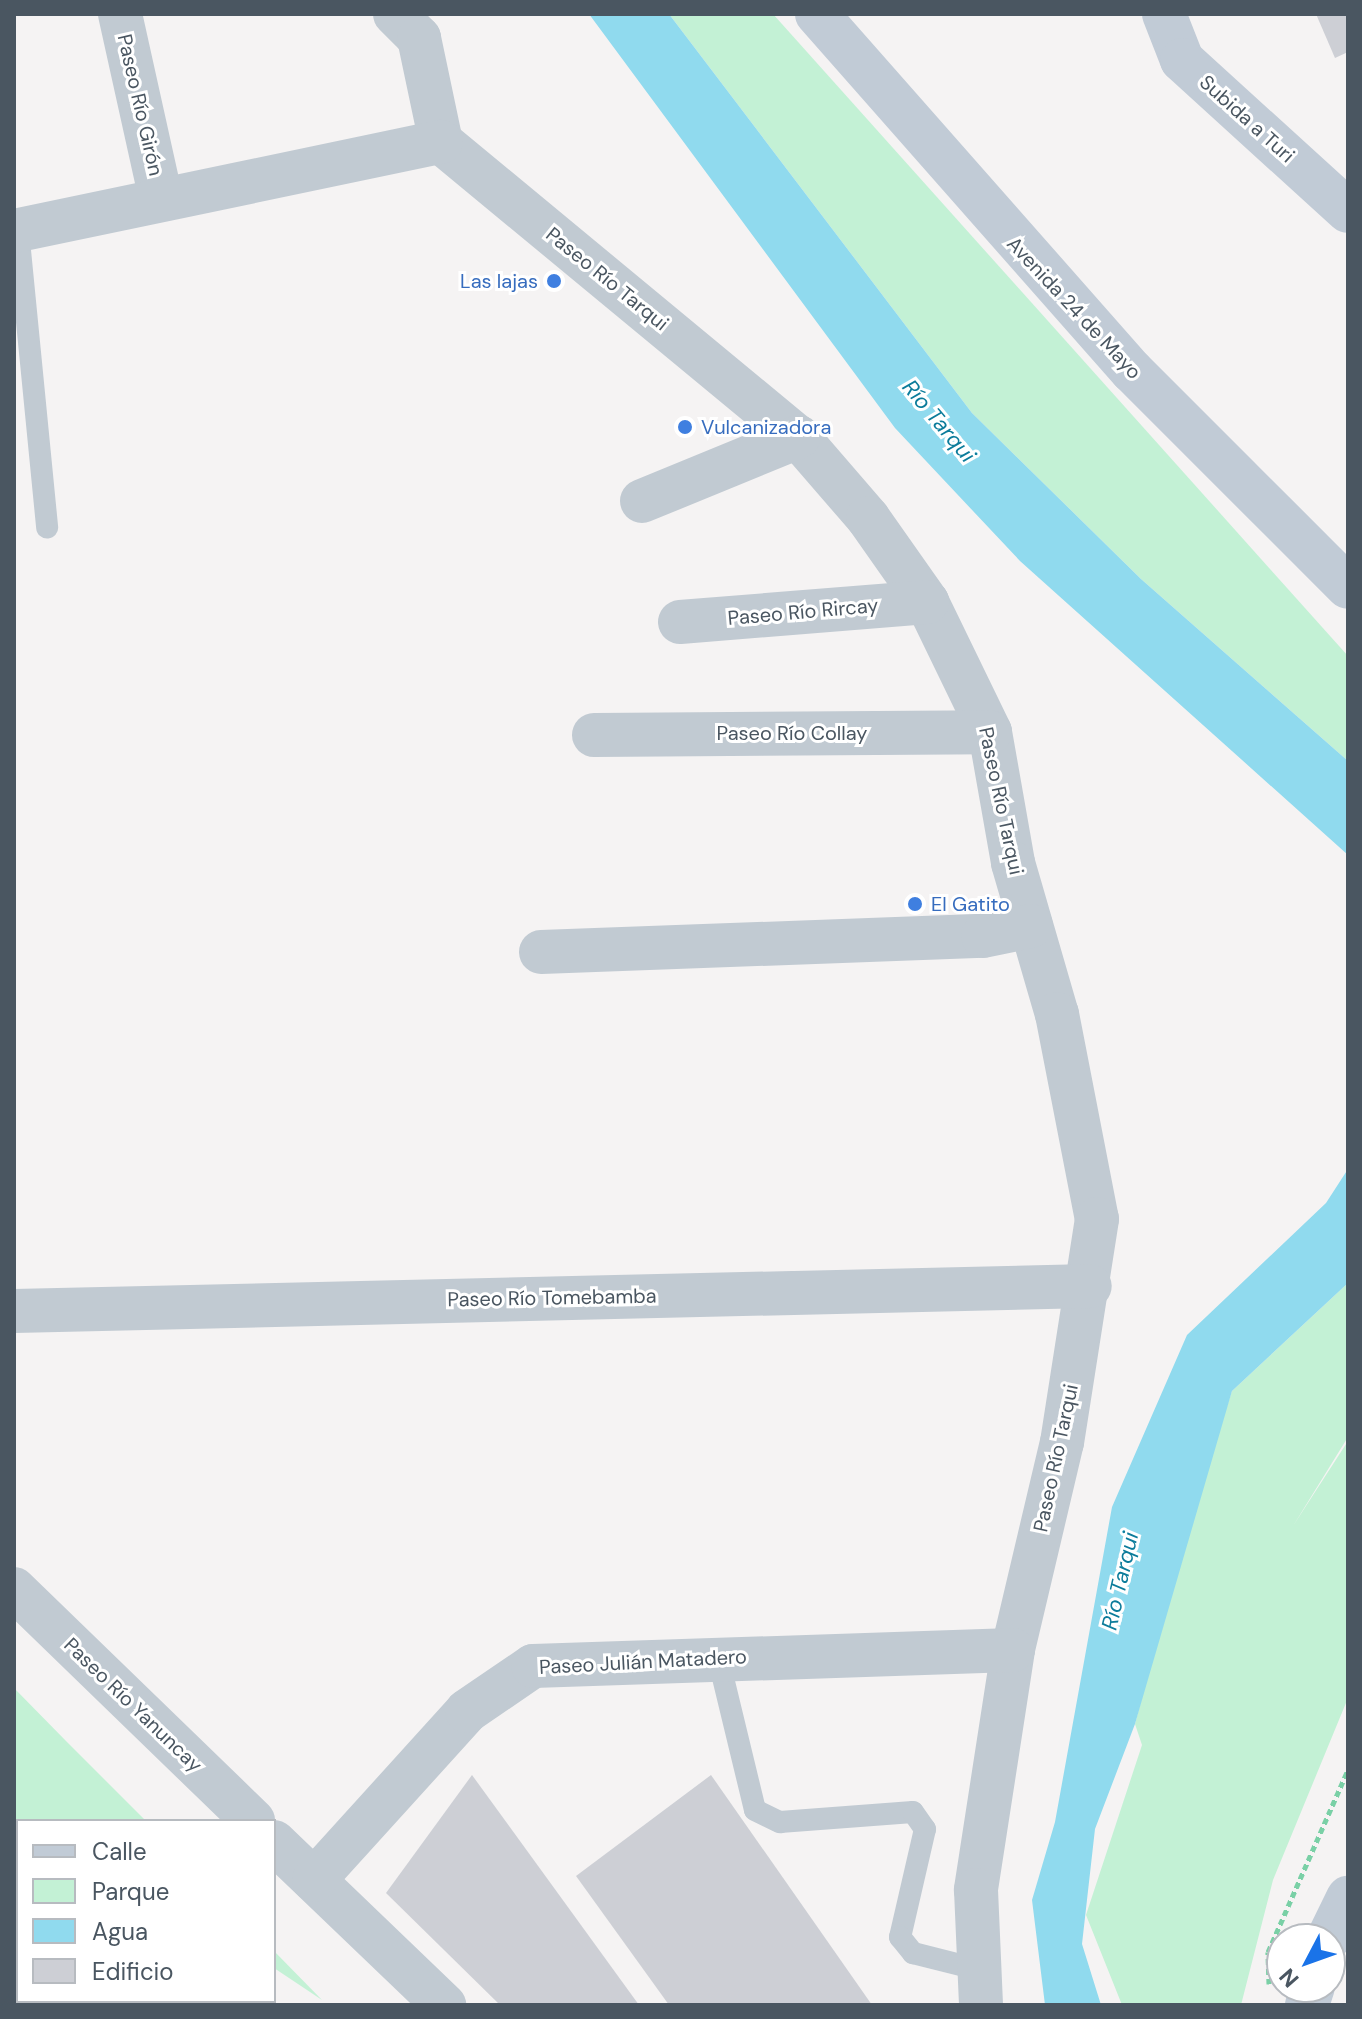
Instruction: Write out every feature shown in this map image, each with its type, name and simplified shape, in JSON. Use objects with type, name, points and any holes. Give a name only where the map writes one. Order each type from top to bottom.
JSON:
[{"type":"main road","name":"Avenida 24 de Mayo","points":[[817,14],[1121,359],[1348,587]]},
{"type":"main road","name":"Subida a Turi","points":[[1164,14],[1182,60],[1348,211]]},
{"type":"street","name":"Paseo Río Girón","points":[[120,14],[160,195]]},
{"type":"street","points":[[16,230],[160,195],[441,142],[419,38],[395,14]]},
{"type":"street","name":"Paseo Río Tarqui","points":[[441,142],[798,437],[868,518],[927,602],[990,732],[1031,926],[1057,1014],[1097,1219],[1090,1286],[1013,1650],[976,1890],[980,1988]]},
{"type":"street","points":[[642,501],[798,437]]},
{"type":"street","name":"Paseo Río Rircay","points":[[680,622],[927,602]]},
{"type":"street","name":"Paseo Río Collay","points":[[594,735],[990,732]]},
{"type":"street","points":[[541,952],[983,936],[1031,926]]},
{"type":"street","name":"Paseo Río Tomebamba","points":[[14,1311],[1090,1286]]},
{"type":"street","name":"Paseo Río Yanuncay","points":[[14,1589],[251,1819]]},
{"type":"street","name":"Paseo Julián Matadero","points":[[314,1880],[467,1711],[533,1666],[718,1657],[1013,1650]]},
{"type":"street","points":[[276,1844],[444,2005]]},
{"type":"lane","points":[[16,230],[47,528]]},
{"type":"lane","points":[[718,1657],[755,1810],[780,1822],[913,1812],[925,1829],[900,1937],[913,1953],[980,1988]]},
{"type":"path","points":[[1281,1923],[1348,1770]]},
{"type":"green space","points":[[669,14],[773,14],[1348,656],[1348,761],[1141,579],[972,413]]},
{"type":"green space","points":[[1348,1283],[1348,1437],[1293,1526],[1348,1441],[1348,1698],[1273,1880],[1241,2005],[1122,2005],[1086,1915],[1142,1745],[1135,1724],[1185,1535],[1232,1391]]},
{"type":"green space","points":[[14,1688],[144,1819],[16,1819],[14,1869]]},
{"type":"green space","points":[[276,1953],[322,2000],[276,1969]]},
{"type":"water","name":"Río Tarqui","points":[[589,14],[669,14],[972,413],[1141,579],[1348,761],[1348,855],[1020,561],[895,428]]},
{"type":"water","name":"Río Tarqui","points":[[1348,1169],[1348,1283],[1232,1391],[1135,1724],[1095,1829],[1082,1944],[1101,2005],[1045,2005],[1032,1900],[1055,1822],[1112,1507],[1187,1335],[1326,1203]]},
{"type":"water","points":[[14,1924],[16,2003],[242,2005],[14,2005]]},
{"type":"building","points":[[1316,14],[1348,14],[1348,52],[1335,58]]},
{"type":"building","points":[[472,1775],[639,2005],[500,2005],[386,1893]]},
{"type":"building","points":[[711,1775],[872,2005],[669,2005],[576,1876]]},
{"type":"place","name":"Las lajas","points":[[554,281]]},
{"type":"place","name":"Vulcanizadora","points":[[685,427]]},
{"type":"place","name":"El Gatito","points":[[915,904]]}]
